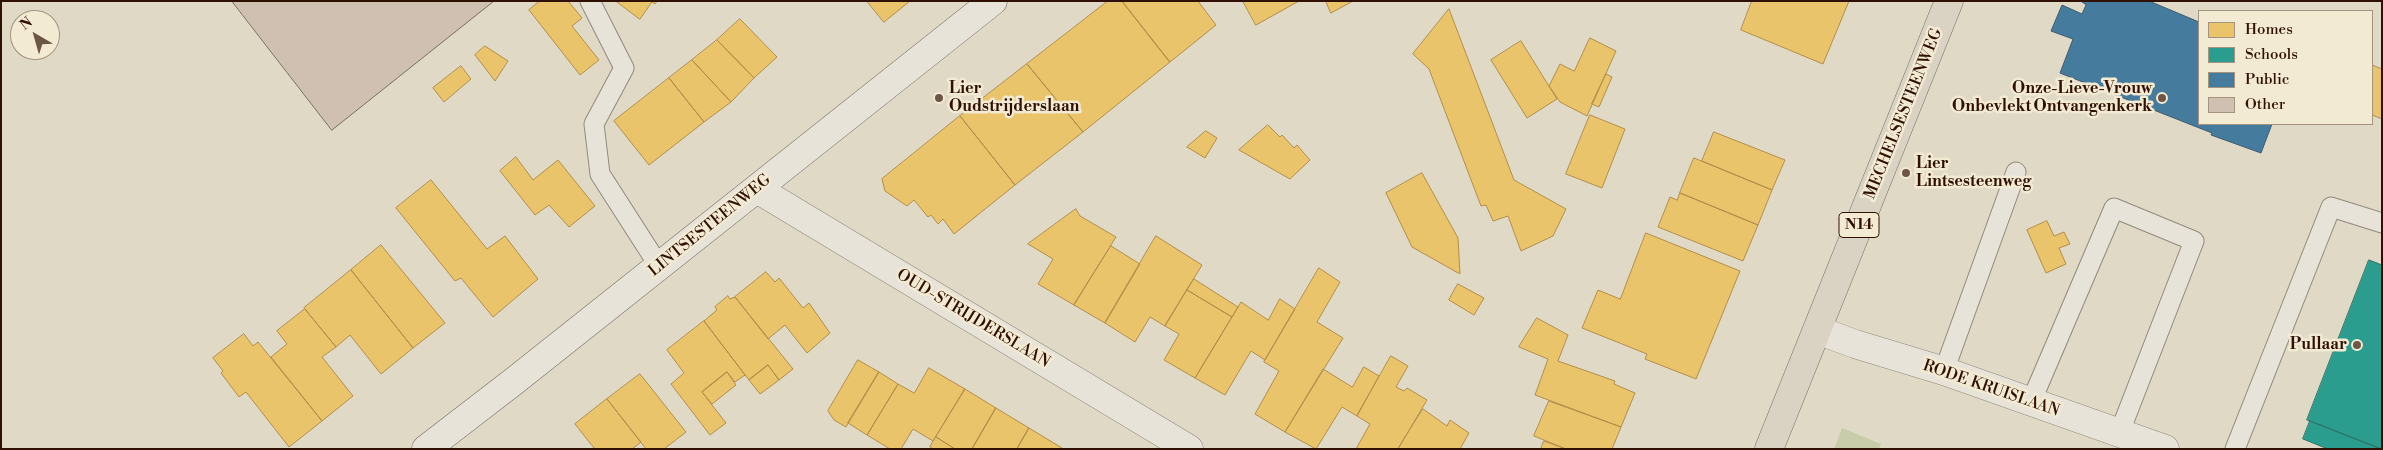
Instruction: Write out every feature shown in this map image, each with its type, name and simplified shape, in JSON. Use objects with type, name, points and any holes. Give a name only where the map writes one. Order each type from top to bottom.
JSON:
[{"type":"main road","name":"MECHELSESTEENWEG","points":[[1769,449],[1949,1]]},
{"type":"street","name":"LINTSESTEENWEG","points":[[426,449],[660,266],[992,1]]},
{"type":"street","name":"OUD-STRIJDERSLAAN","points":[[756,189],[1185,448]]},
{"type":"street","name":"RODE KRUISLAAN","points":[[1817,330],[1855,344],[1944,371],[2165,449]]},
{"type":"lane","points":[[590,1],[624,68],[594,124],[600,174],[660,266]]},
{"type":"lane","points":[[1944,371],[2016,172]]},
{"type":"lane","points":[[2235,449],[2331,207],[2382,223]]},
{"type":"lane","points":[[2031,402],[2114,208],[2194,241],[2119,434]]},
{"type":"green space","points":[[1842,428],[1881,444],[1879,449],[1834,449]]},
{"type":"building: Homes","points":[[540,1],[568,1],[582,18],[572,26],[599,60],[580,75],[529,10]]},
{"type":"building: Homes","points":[[616,1],[657,1],[655,4],[652,2],[640,19]]},
{"type":"building: Homes","points":[[867,1],[910,1],[884,22]]},
{"type":"building: Homes","points":[[1108,1],[1122,1],[1170,62],[1083,132],[1027,64]]},
{"type":"building: Homes","points":[[1122,1],[1198,1],[1216,25],[1170,62]]},
{"type":"building: Homes","points":[[1243,1],[1299,1],[1256,25]]},
{"type":"building: Homes","points":[[1326,1],[1353,1],[1331,13]]},
{"type":"building: Homes","points":[[1752,1],[1849,1],[1823,64],[1741,30]]},
{"type":"building: Homes","points":[[1449,9],[1514,180],[1566,209],[1553,236],[1521,251],[1508,216],[1493,221],[1486,205],[1481,206],[1429,69],[1413,54]]},
{"type":"building: Homes","points":[[740,19],[777,57],[754,78],[717,40]]},
{"type":"building: Homes","points":[[1590,38],[1616,51],[1587,116],[1560,102],[1549,86],[1560,64],[1574,71]]},
{"type":"building: Homes","points":[[717,40],[754,78],[731,102],[692,60]]},
{"type":"building: Homes","points":[[1521,41],[1557,99],[1527,118],[1491,60]]},
{"type":"building: Homes","points":[[485,46],[508,61],[495,81],[475,55]]},
{"type":"building: Homes","points":[[692,60],[731,102],[704,122],[669,78]]},
{"type":"building: Homes","points":[[1027,64],[1083,132],[1015,185],[960,116]]},
{"type":"building: Homes","points":[[2373,65],[2382,69],[2382,119],[2373,115]]},
{"type":"building: Homes","points":[[461,66],[471,79],[444,102],[433,88]]},
{"type":"building: Homes","points":[[1606,74],[1612,77],[1599,107],[1592,104]]},
{"type":"building: Homes","points":[[669,78],[704,122],[649,165],[614,121]]},
{"type":"building: Homes","points":[[1590,115],[1625,129],[1602,188],[1566,174]]},
{"type":"building: Homes","points":[[960,116],[1015,185],[954,234],[943,219],[938,224],[931,215],[928,217],[914,200],[907,206],[885,191],[882,179]]},
{"type":"building: Homes","points":[[1268,125],[1280,137],[1282,135],[1294,148],[1297,145],[1310,160],[1290,179],[1239,150]]},
{"type":"building: Homes","points":[[1206,131],[1217,138],[1205,158],[1187,147]]},
{"type":"building: Homes","points":[[1714,132],[1785,160],[1772,190],[1702,161]]},
{"type":"building: Homes","points":[[516,157],[533,180],[558,160],[595,206],[569,227],[549,205],[535,215],[500,171]]},
{"type":"building: Homes","points":[[1694,158],[1772,190],[1758,225],[1680,193]]},
{"type":"building: Homes","points":[[1422,173],[1458,238],[1460,274],[1412,247],[1386,193]]},
{"type":"building: Homes","points":[[431,180],[487,249],[505,236],[538,279],[493,317],[461,278],[455,281],[396,208]]},
{"type":"building: Homes","points":[[1680,193],[1758,225],[1743,261],[1658,227],[1670,197],[1677,200]]},
{"type":"building: Homes","points":[[1076,209],[1080,216],[1116,237],[1074,305],[1038,284],[1053,259],[1028,244]]},
{"type":"building: Homes","points":[[2047,221],[2054,236],[2064,232],[2070,244],[2059,248],[2066,264],[2046,273],[2027,230]]},
{"type":"building: Homes","points":[[1646,233],[1740,271],[1696,379],[1645,359],[1647,354],[1582,328],[1598,290],[1620,299]]},
{"type":"building: Homes","points":[[1156,236],[1202,265],[1165,326],[1150,317],[1135,342],[1105,323]]},
{"type":"building: Homes","points":[[381,245],[445,323],[413,348],[351,270]]},
{"type":"building: Homes","points":[[1111,246],[1140,264],[1105,323],[1074,305]]},
{"type":"building: Homes","points":[[1319,268],[1340,282],[1317,322],[1343,338],[1285,432],[1255,414],[1279,371],[1264,362]]},
{"type":"building: Homes","points":[[351,270],[413,348],[381,374],[350,335],[336,347],[304,308]]},
{"type":"building: Homes","points":[[766,272],[775,282],[779,278],[803,308],[809,303],[830,333],[807,353],[785,325],[768,339],[735,297]]},
{"type":"building: Homes","points":[[1194,279],[1238,307],[1232,317],[1187,290]]},
{"type":"building: Homes","points":[[1458,284],[1484,298],[1474,315],[1449,300]]},
{"type":"building: Homes","points":[[1187,290],[1232,317],[1195,378],[1164,360],[1179,334],[1165,326]]},
{"type":"building: Homes","points":[[728,296],[730,299],[735,297],[793,369],[779,380],[768,365],[749,380],[704,321],[717,310],[715,307]]},
{"type":"building: Homes","points":[[1280,299],[1295,309],[1265,360],[1251,351],[1225,395],[1195,378],[1241,302],[1268,320]]},
{"type":"building: Homes","points":[[305,309],[336,347],[322,357],[353,396],[322,421],[271,357],[287,344],[277,331]]},
{"type":"building: Homes","points":[[1537,318],[1568,335],[1558,361],[1615,381],[1614,384],[1635,393],[1621,427],[1535,395],[1548,359],[1519,347]]},
{"type":"building: Homes","points":[[704,321],[745,375],[735,382],[727,372],[702,392],[726,423],[710,435],[671,384],[684,373],[667,350]]},
{"type":"building: Homes","points":[[244,334],[253,346],[258,342],[322,421],[289,447],[246,392],[239,397],[221,373],[223,371],[213,358]]},
{"type":"building: Homes","points":[[1391,356],[1408,366],[1396,387],[1404,391],[1407,388],[1427,400],[1398,449],[1356,449],[1370,424],[1357,416]]},
{"type":"building: Homes","points":[[858,360],[879,372],[846,427],[834,420],[828,411]]},
{"type":"building: Homes","points":[[768,365],[779,380],[760,394],[749,380]]},
{"type":"building: Homes","points":[[1364,367],[1379,376],[1357,416],[1342,407],[1316,449],[1285,432],[1323,369],[1352,387]]},
{"type":"building: Homes","points":[[929,368],[965,389],[933,441],[913,429],[901,449],[890,449],[867,435],[898,384],[914,393]]},
{"type":"building: Homes","points":[[727,372],[736,385],[712,404],[702,392]]},
{"type":"building: Homes","points":[[879,372],[898,384],[867,435],[848,423]]},
{"type":"building: Homes","points":[[640,374],[686,432],[664,449],[646,449],[607,399]]},
{"type":"building: Homes","points":[[965,389],[996,408],[972,449],[955,449],[936,437]]},
{"type":"building: Homes","points":[[607,399],[641,442],[632,449],[592,449],[594,448],[575,424]]},
{"type":"building: Homes","points":[[1549,401],[1621,427],[1612,449],[1566,449],[1534,436]]},
{"type":"building: Homes","points":[[996,408],[1029,428],[1017,449],[972,449]]},
{"type":"building: Homes","points":[[1423,409],[1447,426],[1450,420],[1469,433],[1460,449],[1398,449]]},
{"type":"building: Homes","points":[[1029,428],[1062,448],[1062,449],[1017,449]]},
{"type":"building: Homes","points":[[936,437],[955,449],[933,449],[930,447]]},
{"type":"building: Homes","points":[[1544,441],[1566,449],[1541,449]]},
{"type":"building: Schools","name":"Pullaar","points":[[2369,260],[2382,265],[2382,449],[2307,420]]},
{"type":"building: Schools","points":[[2310,421],[2381,449],[2328,449],[2303,439]]},
{"type":"building: Public","name":"Onze-Lieve-Vrouw Onbevlekt Ontvangenkerk","points":[[2081,1],[2149,1],[2198,22],[2198,125],[2272,125],[2261,153],[2211,135],[2212,133],[2060,73],[2073,39],[2051,31],[2062,5],[2082,14],[2086,5]]},
{"type":"building: Other","points":[[232,1],[494,1],[332,130]]},
{"type":"place","name":"Lier Oudstrijderslaan","points":[[939,98]]},
{"type":"place","name":"Onze-Lieve-Vrouw Onbevlekt Ontvangenkerk","points":[[2162,98]]},
{"type":"place","name":"Lier Lintsesteenweg","points":[[1906,173]]},
{"type":"place","name":"Pullaar","points":[[2357,345]]}]
